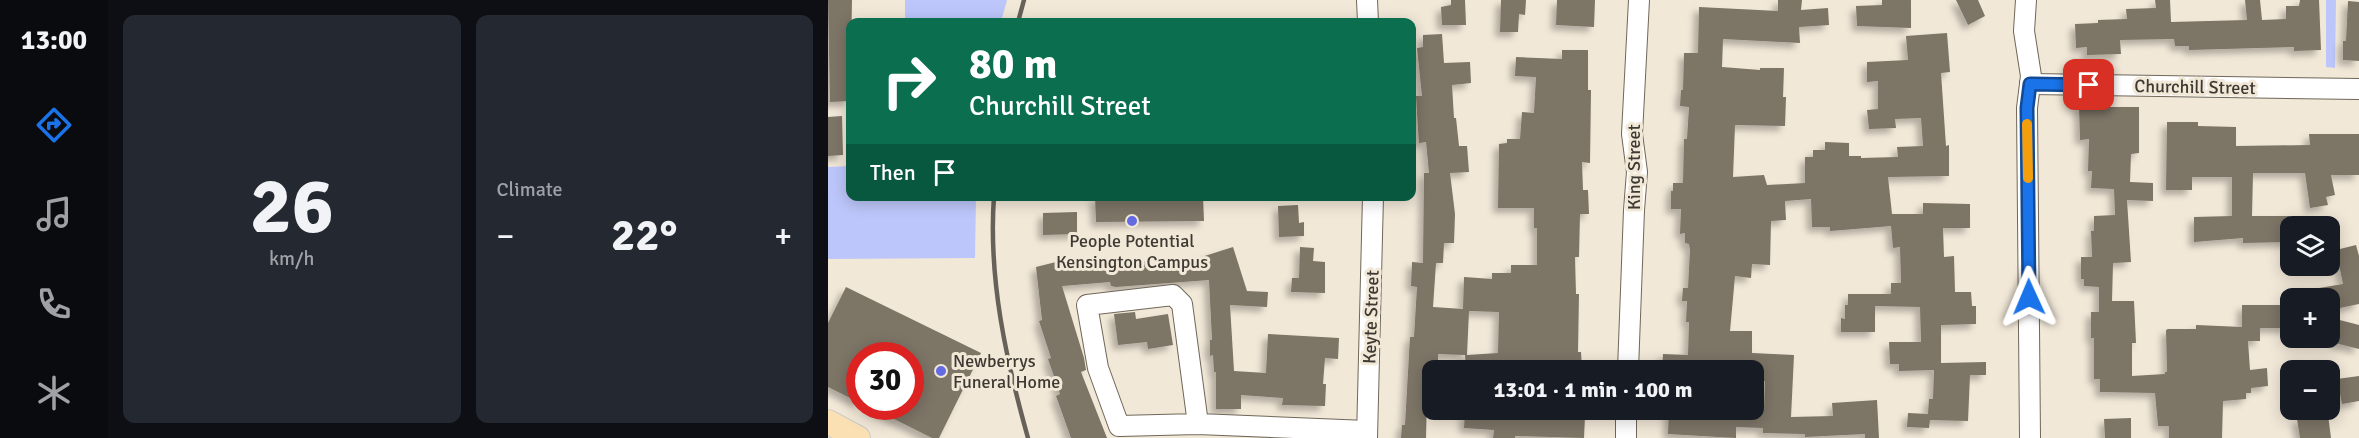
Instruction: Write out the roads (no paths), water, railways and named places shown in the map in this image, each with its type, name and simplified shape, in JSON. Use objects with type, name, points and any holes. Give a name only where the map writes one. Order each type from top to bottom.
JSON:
[{"type":"main road","points":[[828,422],[858,438]]},
{"type":"street","points":[[1368,0],[1368,18]]},
{"type":"street","name":"King Street","points":[[1628,360],[1637,172],[1632,134],[1639,0]]},
{"type":"street","points":[[2026,0],[2024,31],[2031,69],[2027,120],[2030,438]]},
{"type":"street","name":"Churchill Street","points":[[2030,84],[2359,89]]},
{"type":"street","name":"Keyte Street","points":[[1367,434],[1373,201]]},
{"type":"street","points":[[1198,424],[1182,304],[1173,295],[1087,305],[1098,368],[1119,426],[1198,424],[1367,434]]},
{"type":"street","points":[[1626,420],[1626,438]]},
{"type":"railway","points":[[1019,18],[1024,0]]},
{"type":"railway","points":[[994,201],[996,288],[1006,349],[1028,438]]},
{"type":"place","name":"People Potential Kensington Campus","points":[[1132,221]]},
{"type":"place","name":"Newberrys Funeral Home","points":[[941,371]]}]
